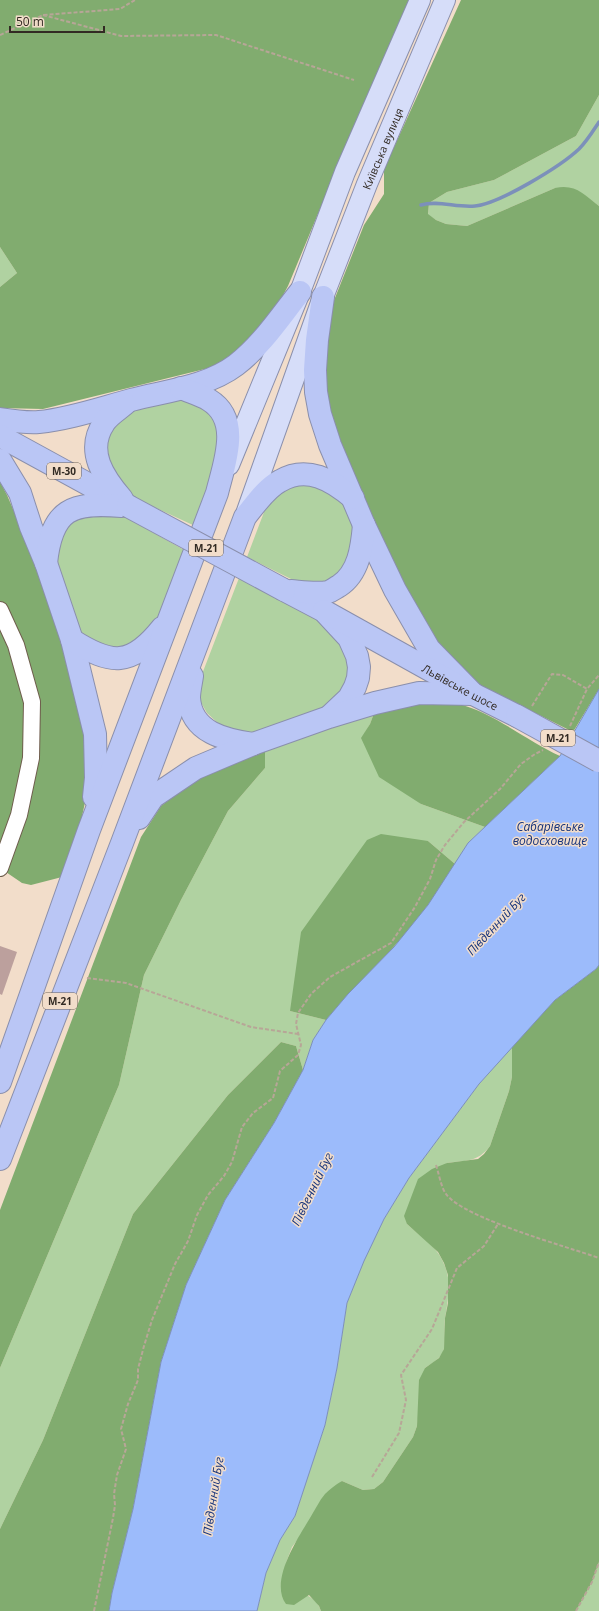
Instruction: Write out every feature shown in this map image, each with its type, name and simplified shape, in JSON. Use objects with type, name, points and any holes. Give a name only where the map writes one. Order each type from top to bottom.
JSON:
[{"type":"highway","points":[[181,388],[202,382],[235,366],[260,343],[300,292]]},
{"type":"highway","points":[[323,298],[317,340],[315,370],[316,392],[320,414],[330,445],[364,525],[396,590],[429,649],[473,694]]},
{"type":"highway","name":"М-21","points":[[0,1082],[89,830],[169,619],[217,493],[229,440],[229,431],[226,420],[211,400],[181,388],[130,401],[104,423],[96,443],[96,454],[106,481],[128,506],[284,590],[324,611]]},
{"type":"highway","points":[[0,419],[25,422],[52,420],[90,412],[130,401]]},
{"type":"highway","name":"М-30","points":[[0,436],[128,506]]},
{"type":"highway","points":[[0,460],[20,493],[31,527],[46,563],[72,640],[95,734],[96,778],[89,830]]},
{"type":"highway","points":[[122,843],[245,517],[269,490],[279,481],[290,476],[309,475],[323,478],[338,485],[353,498]]},
{"type":"highway","points":[[46,563],[51,535],[58,522],[65,514],[83,506],[96,504],[128,506]]},
{"type":"highway","points":[[284,590],[314,593],[330,592],[343,583],[355,568],[361,549],[364,525]]},
{"type":"highway","points":[[324,611],[349,638],[357,656],[359,667],[358,678],[352,693],[349,698],[329,717]]},
{"type":"highway","name":"Львівське шосе","points":[[324,611],[473,694],[523,713],[599,761]]},
{"type":"highway","points":[[72,640],[91,652],[101,656],[115,658],[125,657],[134,654],[148,644],[169,619]]},
{"type":"highway","points":[[199,640],[189,696],[190,705],[195,717],[202,726],[221,738],[253,744]]},
{"type":"highway","name":"М-21","points":[[0,1159],[122,843],[153,797],[196,768],[253,744],[329,717],[375,703],[419,693],[473,694]]},
{"type":"main road","points":[[217,493],[300,292],[345,172],[420,0]]},
{"type":"main road","name":"Київська вулиця","points":[[245,517],[323,298],[366,184],[445,0]]},
{"type":"lane","points":[[0,610],[16,645],[32,702],[31,758],[19,815],[0,868]]},
{"type":"path","points":[[0,34],[43,15],[120,8],[135,0]]},
{"type":"path","points":[[43,15],[121,36],[216,35],[354,80]]},
{"type":"path","points":[[523,713],[552,674],[563,676],[587,689]]},
{"type":"path","points":[[568,730],[587,689],[599,675]]},
{"type":"path","points":[[94,1611],[114,1512],[114,1494],[117,1474],[126,1449],[121,1429],[128,1404],[138,1380],[142,1354],[152,1320],[175,1264],[188,1241],[197,1215],[208,1195],[224,1176],[232,1162],[242,1127],[253,1113],[273,1098],[280,1071],[298,1055],[301,1045],[296,1024],[298,1013],[311,994],[330,977],[391,943],[416,907],[430,879],[436,860],[445,845],[464,822],[500,789],[521,764],[535,754],[545,750]]},
{"type":"path","points":[[70,976],[126,983],[251,1027],[299,1034]]},
{"type":"path","points":[[436,1165],[446,1194],[453,1202],[498,1224],[599,1258]]},
{"type":"path","points":[[372,1477],[399,1433],[406,1400],[401,1375],[432,1329],[457,1268],[484,1246],[498,1224]]},
{"type":"path","points":[[576,1611],[592,1582],[599,1562]]},
{"type":"green space","points":[[0,0],[411,0],[364,103],[288,286],[275,310],[253,337],[221,365],[43,409],[0,408],[0,287],[17,273],[0,247]]},
{"type":"green space","points":[[461,0],[599,0],[599,95],[576,136],[494,180],[447,192],[429,203],[428,214],[436,220],[446,224],[467,226],[555,188],[562,187],[568,187],[579,191],[599,206],[599,689],[573,732],[480,685],[457,666],[433,642],[412,608],[338,448],[322,369],[333,303],[364,225],[384,194],[384,169]]},
{"type":"green space","points":[[599,95],[599,206],[592,201],[555,188],[467,226],[446,224],[428,215],[429,203],[447,192],[494,180],[576,136]]},
{"type":"green space","points":[[0,247],[17,273],[0,287]]},
{"type":"green space","points":[[175,399],[187,399],[210,412],[224,438],[195,526],[128,495],[106,465],[108,431],[127,412]]},
{"type":"green space","points":[[0,482],[25,537],[64,648],[86,733],[87,793],[81,821],[62,877],[31,885],[22,883],[0,868]]},
{"type":"green space","points":[[304,483],[339,496],[355,522],[354,550],[340,572],[331,579],[322,583],[297,582],[247,557],[269,499],[278,492]]},
{"type":"green space","points":[[118,513],[186,551],[162,618],[134,650],[81,642],[54,569],[55,539],[71,516]]},
{"type":"green space","points":[[239,578],[320,619],[340,638],[350,668],[343,691],[326,707],[260,736],[221,726],[207,713],[199,699],[199,682]]},
{"type":"green space","points":[[419,699],[450,702],[472,708],[498,720],[535,743],[560,756],[485,827],[421,804],[379,777],[361,738],[370,724],[376,708]]},
{"type":"green space","points":[[376,708],[370,724],[362,738],[421,804],[485,827],[468,843],[455,864],[428,841],[290,1011],[326,1020],[313,1040],[303,1070],[296,1046],[281,1042],[228,1095],[133,1214],[43,1440],[0,1529],[0,1368],[119,1085],[144,975],[181,900],[228,811],[265,768],[265,751]]},
{"type":"green space","points":[[265,751],[265,768],[228,811],[181,900],[144,975],[119,1085],[0,1368],[0,1210],[141,837],[161,806],[197,778]]},
{"type":"green space","points":[[381,834],[428,841],[455,864],[435,895],[404,935],[326,1020],[290,1011],[301,932],[367,840]]},
{"type":"green space","points":[[599,965],[599,1562],[592,1582],[576,1611],[321,1611],[319,1606],[309,1595],[294,1605],[286,1604],[282,1595],[281,1584],[283,1572],[293,1548],[319,1503],[327,1492],[342,1481],[363,1490],[374,1489],[383,1482],[413,1437],[417,1426],[419,1380],[425,1368],[439,1358],[444,1349],[445,1318],[448,1303],[448,1275],[438,1252],[407,1224],[404,1216],[418,1179],[432,1169],[447,1163],[478,1159],[484,1154],[490,1146],[509,1091],[512,1077],[512,1046],[555,1000],[596,969]]},
{"type":"green space","points":[[281,1042],[296,1046],[303,1070],[274,1123],[225,1200],[186,1285],[161,1362],[133,1509],[112,1593],[109,1611],[0,1611],[0,1529],[43,1440],[133,1214],[228,1095]]},
{"type":"green space","points":[[512,1046],[512,1077],[509,1091],[490,1146],[476,1158],[471,1160],[447,1163],[407,1224],[438,1252],[446,1270],[449,1284],[445,1318],[444,1349],[439,1358],[425,1368],[417,1426],[413,1437],[383,1482],[374,1489],[363,1490],[342,1481],[292,1547],[287,1560],[281,1587],[305,1594],[310,1597],[315,1601],[321,1611],[257,1611],[266,1573],[280,1540],[295,1516],[325,1425],[337,1368],[347,1303],[364,1260],[384,1219],[409,1178],[479,1084]]},
{"type":"green space","points":[[599,1562],[599,1611],[576,1611],[592,1582]]},
{"type":"water","points":[[599,689],[599,965],[596,969],[555,1000],[479,1084],[409,1178],[384,1219],[364,1261],[347,1303],[337,1368],[325,1425],[295,1516],[280,1540],[266,1573],[257,1611],[109,1611],[112,1593],[133,1509],[161,1362],[186,1285],[225,1200],[274,1123],[303,1070],[313,1040],[326,1020],[348,994],[394,947],[428,905],[468,843],[560,756]]},
{"type":"building","points":[[0,946],[17,952],[2,995],[0,994]]},
{"type":"waterway","points":[[421,205],[434,203],[475,206],[499,199],[514,192],[559,165],[585,143],[599,122]]},
{"type":"water label","name":"Сабарівське водосховище","points":[[550,833]]},
{"type":"water label","name":"Південний Буг","points":[[496,924]]},
{"type":"water label","name":"Південний Буг","points":[[312,1189]]},
{"type":"water label","name":"Південний Буг","points":[[213,1496]]}]
